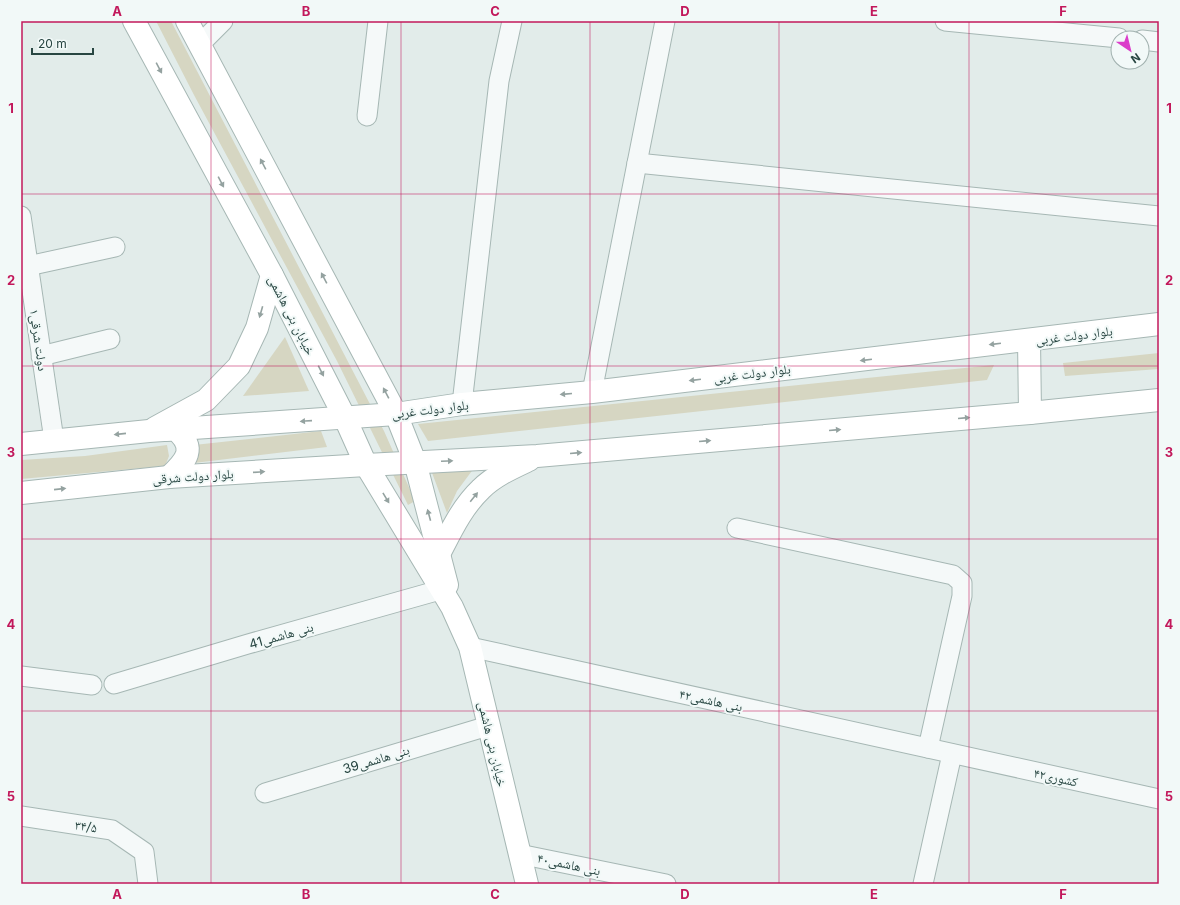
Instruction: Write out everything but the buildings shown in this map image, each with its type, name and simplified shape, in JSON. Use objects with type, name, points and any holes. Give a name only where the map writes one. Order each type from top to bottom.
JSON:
[{"type":"main road","name":"خیابان بنی هاشمی","points":[[134,21],[272,275],[345,418],[366,465],[447,595],[470,647],[527,884]]},
{"type":"main road","name":"خیابان بنی هاشمی","points":[[187,21],[396,414],[415,462],[439,554],[447,595]]},
{"type":"main road","points":[[149,431],[206,400],[239,366],[256,328],[272,275]]},
{"type":"main road","name":"بلوار دولت غربی","points":[[345,418],[396,414],[462,404],[592,392],[1159,324]]},
{"type":"main road","points":[[1029,340],[1030,413]]},
{"type":"main road","points":[[366,465],[537,456],[1030,413],[1159,400]]},
{"type":"main road","points":[[149,431],[345,418]]},
{"type":"main road","points":[[21,444],[175,429],[183,435],[187,443],[187,453],[184,463],[169,477]]},
{"type":"main road","points":[[439,554],[460,515],[481,489],[505,471],[537,456]]},
{"type":"main road","name":"بلوار دولت شرقی","points":[[21,493],[169,477],[366,465]]},
{"type":"street","points":[[199,44],[223,21]]},
{"type":"street","points":[[367,116],[378,21]]},
{"type":"street","points":[[462,404],[498,81],[512,21]]},
{"type":"street","points":[[592,392],[665,21]]},
{"type":"street","points":[[944,21],[1110,37]]},
{"type":"street","points":[[637,163],[1159,216]]},
{"type":"street","name":"۱دولت شرقی","points":[[21,216],[25,266],[42,356],[54,440]]},
{"type":"street","points":[[25,266],[115,248]]},
{"type":"street","points":[[42,356],[110,339]]},
{"type":"street","points":[[737,528],[953,575],[962,583],[962,596],[928,748]]},
{"type":"street","name":"بنی هاشمی41","points":[[114,684],[248,644],[447,595]]},
{"type":"street","name":"بنی هاشمی۴۲","points":[[470,647],[952,754]]},
{"type":"street","points":[[21,676],[92,685]]},
{"type":"street","name":"بنی هاشمی39","points":[[265,793],[488,726]]},
{"type":"street","points":[[923,884],[952,754]]},
{"type":"street","name":"کشوری۴۲","points":[[952,754],[1159,799]]},
{"type":"street","name":"۳۴/۵","points":[[21,816],[112,830],[144,852],[148,884]]},
{"type":"street","name":"بنی هاشمی۴۰","points":[[519,854],[666,884]]},
{"type":"green space","points":[[156,21],[171,21],[384,431],[415,501],[408,505],[337,361],[194,95]]},
{"type":"green space","points":[[285,337],[309,391],[243,396]]},
{"type":"green space","points":[[1159,353],[1159,369],[1065,376],[1063,363]]},
{"type":"green space","points":[[994,365],[987,380],[428,441],[418,424]]},
{"type":"green space","points":[[321,431],[327,447],[194,463],[194,445]]},
{"type":"green space","points":[[167,445],[169,456],[165,466],[21,479],[21,460],[85,456]]},
{"type":"green space","points":[[474,468],[457,491],[447,513],[431,470]]}]
